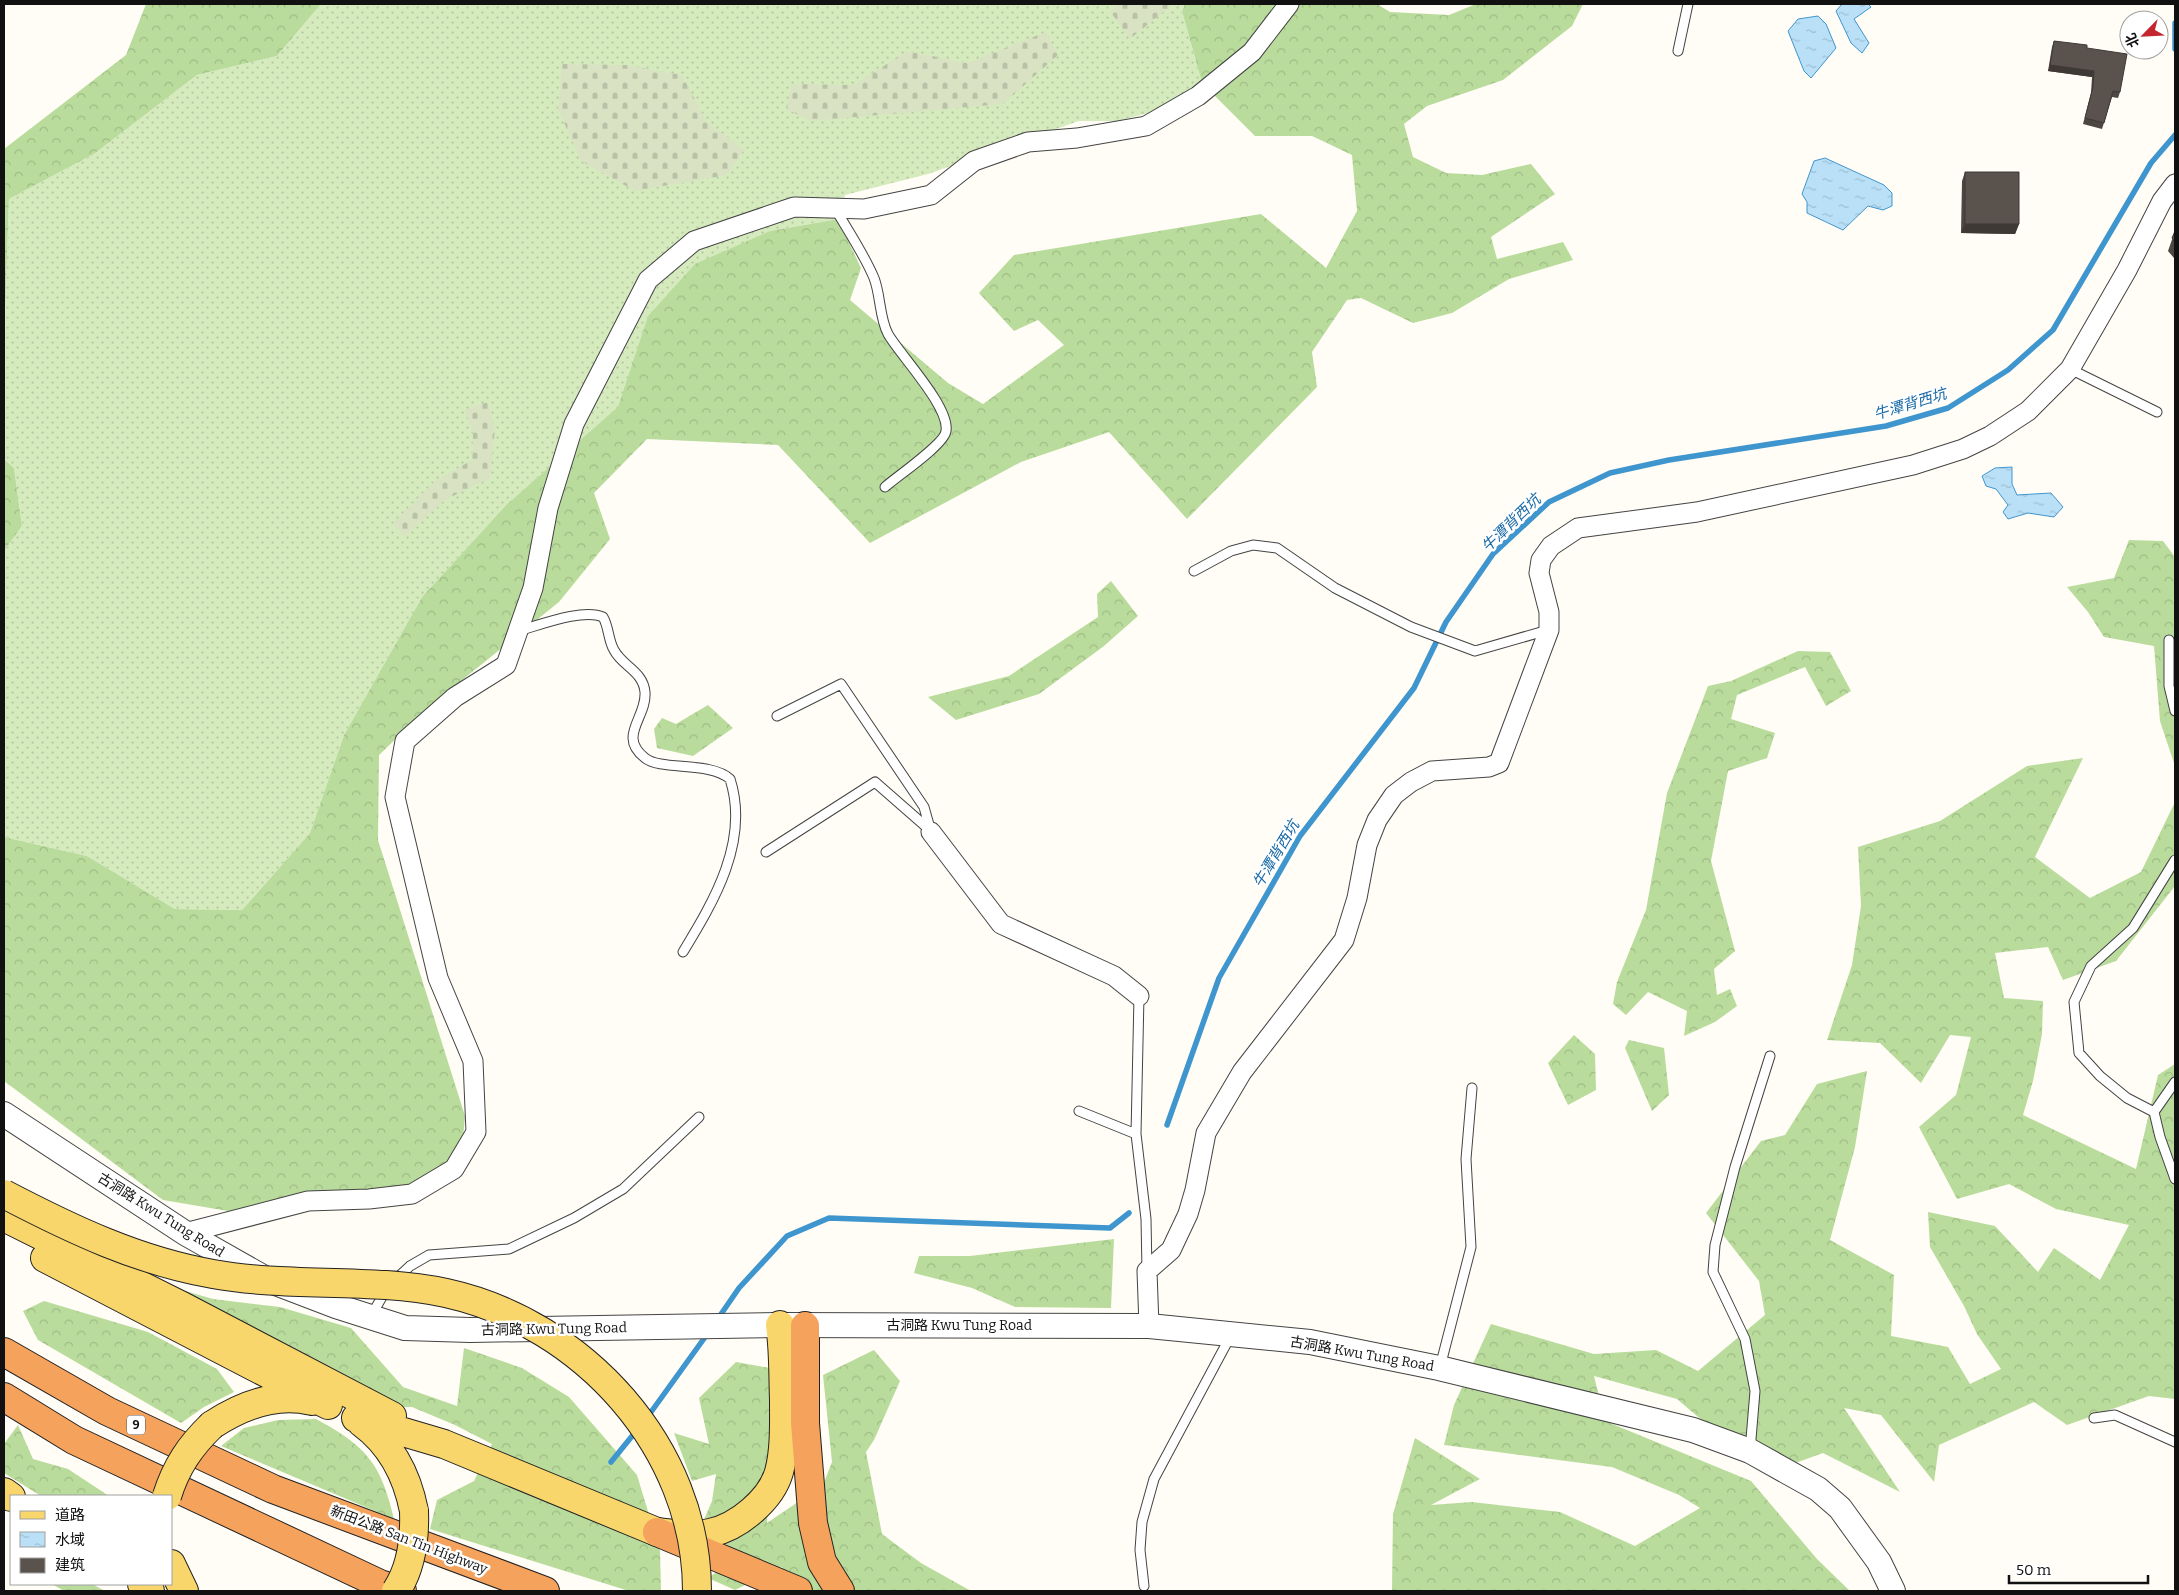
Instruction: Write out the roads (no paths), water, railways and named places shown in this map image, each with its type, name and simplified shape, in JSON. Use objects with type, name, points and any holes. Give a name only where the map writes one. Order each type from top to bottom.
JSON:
[{"type":"highway","points":[[792,1325],[805,1423],[813,1522],[822,1562],[840,1591]]},
{"type":"highway","name":"新田公路 San Tin Highway","points":[[4,1352],[107,1411],[273,1489],[546,1591]]},
{"type":"highway","points":[[4,1397],[74,1440],[259,1529],[380,1584],[402,1591]]},
{"type":"highway","points":[[657,1532],[798,1591]]},
{"type":"main road","points":[[4,1194],[119,1249],[183,1268],[247,1279],[414,1288],[479,1302],[539,1328],[567,1347],[608,1383],[636,1415],[653,1442],[682,1505],[694,1557],[697,1591]]},
{"type":"main road","points":[[4,1217],[182,1306],[444,1444],[657,1532],[692,1535],[711,1533],[751,1512],[768,1494],[779,1473],[784,1429],[783,1342],[792,1325]]},
{"type":"main road","points":[[4,1237],[328,1405],[356,1418],[444,1444]]},
{"type":"main road","points":[[167,1495],[173,1477],[183,1458],[196,1440],[212,1425],[244,1407],[262,1402],[304,1399],[328,1405]]},
{"type":"main road","points":[[356,1418],[374,1431],[393,1454],[410,1488],[414,1511],[412,1550],[407,1569],[396,1591]]},
{"type":"main road","points":[[172,1566],[182,1591]]},
{"type":"main road","points":[[169,1585],[182,1591]]},
{"type":"street","points":[[185,1233],[308,1202],[369,1199],[412,1194],[454,1169],[476,1132],[473,1061],[438,978],[395,797],[405,741],[455,697],[506,665],[533,588],[548,508],[574,424],[648,280],[694,241],[794,207],[835,206],[864,209],[931,195],[974,161],[1028,142],[1077,138],[1146,126],[1198,96],[1252,52],[1288,4]]},
{"type":"street","points":[[1149,1326],[1147,1271],[1171,1250],[1188,1214],[1195,1190],[1206,1132],[1238,1079],[1288,1010],[1344,940],[1357,898],[1367,845],[1377,820],[1394,796],[1411,782],[1432,771],[1489,767],[1499,763],[1548,630],[1549,612],[1539,573],[1541,560],[1552,546],[1578,528],[1697,512],[1913,465],[1963,449],[1990,436],[2028,411],[2070,369],[2127,270],[2162,201],[2175,184]]},
{"type":"street","points":[[931,832],[1001,924],[1114,976],[1139,996]]},
{"type":"street","name":"古洞路 Kwu Tung Road","points":[[4,1114],[185,1233],[268,1280],[405,1328],[470,1330],[792,1325],[1149,1326],[1310,1342],[1440,1368],[1693,1430],[1750,1451],[1818,1489],[1840,1508],[1879,1562],[1893,1591]]},
{"type":"lane","points":[[1678,52],[1688,4]]},
{"type":"lane","points":[[835,206],[874,278],[884,324],[889,335],[912,365],[943,415],[946,426],[944,438],[885,487]]},
{"type":"lane","points":[[2070,369],[2157,412]]},
{"type":"lane","points":[[1194,571],[1231,551],[1253,545],[1277,548],[1336,588],[1411,628],[1476,651],[1548,630]]},
{"type":"lane","points":[[518,631],[583,614],[596,614],[603,617],[615,652],[643,682],[645,700],[632,738],[635,748],[648,760],[713,770],[730,779],[736,819],[725,876],[683,952]]},
{"type":"lane","points":[[2169,640],[2169,686],[2175,711]]},
{"type":"lane","points":[[777,716],[842,684],[924,807],[931,832]]},
{"type":"lane","points":[[766,852],[875,782],[931,832]]},
{"type":"lane","points":[[2154,1112],[2127,1098],[2100,1076],[2079,1053],[2074,1002],[2091,966],[2133,928],[2175,860]]},
{"type":"lane","points":[[1139,996],[1136,1134],[1146,1219],[1147,1271]]},
{"type":"lane","points":[[1750,1451],[1755,1391],[1745,1339],[1713,1272],[1715,1245],[1735,1167],[1770,1056]]},
{"type":"lane","points":[[2175,1082],[2154,1112],[2160,1137],[2175,1179]]},
{"type":"lane","points":[[1440,1368],[1471,1247],[1466,1159],[1472,1088]]},
{"type":"lane","points":[[1079,1111],[1136,1134]]},
{"type":"lane","points":[[370,1317],[386,1290],[410,1266],[428,1255],[509,1248],[574,1218],[623,1189],[699,1116]]},
{"type":"lane","points":[[1144,1586],[1140,1550],[1142,1522],[1154,1479],[1231,1334]]},
{"type":"lane","points":[[2094,1418],[2115,1415],[2175,1442]]},
{"type":"water","points":[[1842,4],[1868,4],[1871,7],[1854,19],[1869,43],[1862,53],[1851,43],[1836,11]]},
{"type":"water","points":[[1818,16],[1826,24],[1836,48],[1811,78],[1804,71],[1788,31],[1798,19]]},
{"type":"water","points":[[1825,158],[1884,185],[1892,193],[1892,206],[1883,210],[1868,206],[1843,230],[1807,213],[1807,202],[1802,194],[1814,161]]},
{"type":"water","points":[[2012,467],[2012,484],[2017,495],[2051,493],[2063,507],[2054,517],[2028,513],[2008,519],[2003,512],[2008,505],[1996,489],[1986,486],[1982,476],[1995,468]]},
{"type":"waterway","points":[[2175,23],[2175,49]]},
{"type":"waterway","name":"牛潭背西坑","points":[[1167,1125],[1219,978],[1300,836],[1414,688],[1446,622],[1493,554],[1549,502],[1610,473],[1669,460],[1886,426],[1948,408],[2008,370],[2053,330],[2151,163],[2175,135]]},
{"type":"waterway","points":[[717,1320],[739,1288],[787,1236],[829,1218],[1110,1228],[1129,1213]]},
{"type":"waterway","points":[[646,1419],[708,1333]]},
{"type":"waterway","points":[[611,1462],[637,1430]]}]
